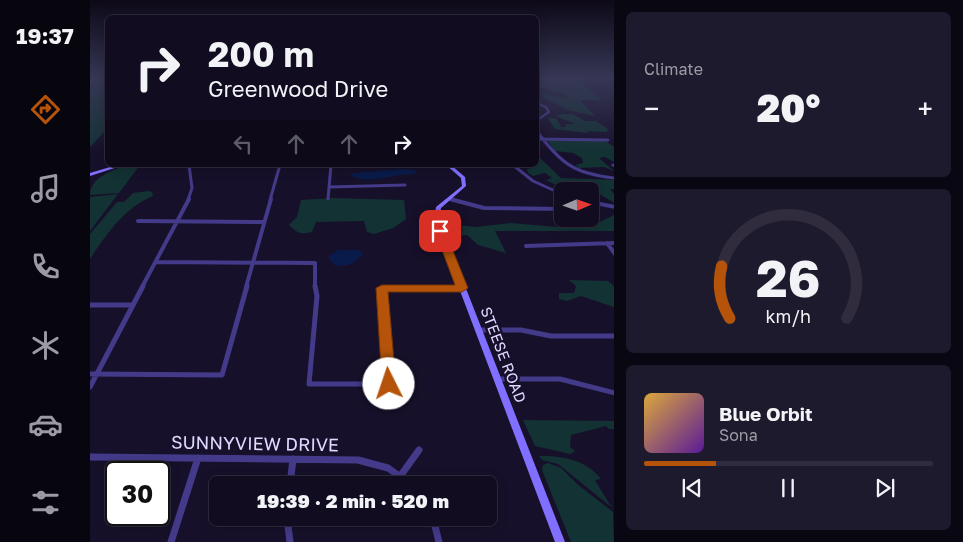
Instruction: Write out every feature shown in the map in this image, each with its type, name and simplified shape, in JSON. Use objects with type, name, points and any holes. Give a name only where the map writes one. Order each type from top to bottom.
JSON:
[{"type":"street","points":[[539,104],[546,107],[549,112],[539,119]]},
{"type":"street","points":[[539,134],[558,160],[570,168],[591,175],[614,178]]},
{"type":"street","points":[[539,139],[608,140]]},
{"type":"street","points":[[90,175],[116,167]]},
{"type":"street","points":[[90,387],[191,194],[189,167]]},
{"type":"street","points":[[90,374],[222,375],[279,167]]},
{"type":"street","points":[[328,199],[331,167]]},
{"type":"street","name":"STEESE ROAD","points":[[450,167],[461,176],[465,183],[463,189],[438,208],[436,216],[560,542]]},
{"type":"street","points":[[516,167],[533,181],[554,190]]},
{"type":"street","points":[[329,187],[405,185]]},
{"type":"street","points":[[450,199],[484,208],[554,209]]},
{"type":"street","points":[[599,204],[614,207]]},
{"type":"street","points":[[138,222],[264,222]]},
{"type":"street","points":[[606,243],[614,254]]},
{"type":"street","points":[[526,246],[614,243]]},
{"type":"street","points":[[156,262],[315,263],[314,282],[317,296],[309,384],[389,384],[382,288],[462,288]]},
{"type":"street","points":[[90,305],[133,305]]},
{"type":"street","points":[[478,330],[521,330],[551,336],[614,336]]},
{"type":"street","points":[[498,379],[560,379],[614,393]]},
{"type":"street","points":[[401,475],[419,450]]},
{"type":"street","name":"SUNNYVIEW DRIVE","points":[[90,457],[364,460],[378,464],[401,475]]},
{"type":"street","points":[[171,542],[198,458]]},
{"type":"street","points":[[291,476],[293,459]]},
{"type":"street","points":[[288,526],[290,542]]},
{"type":"street","points":[[435,526],[439,542]]},
{"type":"green space","points":[[90,103],[105,103],[105,131],[90,147]]},
{"type":"green space","points":[[555,103],[583,103],[595,116],[568,110]]},
{"type":"green space","points":[[573,114],[585,121],[596,121],[608,129],[607,132],[587,131],[588,133],[555,129],[547,117],[557,119],[561,127],[565,127],[566,124],[576,124],[555,116]]},
{"type":"green space","points":[[547,140],[606,141],[614,147],[614,162],[605,157],[599,158],[614,171],[604,167],[579,168],[576,165],[583,163],[582,158],[573,153],[555,151]]},
{"type":"green space","points":[[539,157],[561,178],[614,180],[614,189],[610,189],[614,194],[614,203],[599,195],[599,182],[554,184],[546,180],[552,178],[545,173],[533,176],[528,173],[527,169],[532,168],[527,167],[539,167]]},
{"type":"green space","points":[[123,167],[138,167],[119,193],[90,195],[94,183],[109,172]]},
{"type":"green space","points":[[152,192],[153,196],[125,214],[90,259],[90,234],[117,202],[124,202],[133,193]]},
{"type":"green space","points":[[118,194],[90,231],[90,197]]},
{"type":"green space","points":[[332,198],[404,200],[406,219],[393,228],[374,234],[367,232],[364,221],[316,222],[312,232],[304,233],[297,232],[289,225],[297,217],[301,200]]},
{"type":"green space","points":[[614,215],[614,231],[495,231],[506,253],[478,245],[467,235],[449,237],[441,226],[440,220],[444,219],[458,225],[476,227],[510,223],[554,228],[599,228],[599,222]]},
{"type":"green space","points":[[569,280],[608,281],[614,286],[614,307],[581,296],[567,301],[559,299],[559,293],[574,293],[576,286]]},
{"type":"green space","points":[[523,420],[614,421],[614,429],[609,429],[606,426],[571,435],[570,447],[575,451],[570,454],[535,446]]},
{"type":"green space","points":[[539,456],[565,458],[588,467],[601,479],[595,480],[610,505],[614,506],[610,506],[558,464],[542,460]]},
{"type":"green space","points":[[548,463],[561,468],[577,484],[613,512],[614,542],[571,542],[542,470],[543,465]]},
{"type":"water","points":[[403,169],[417,171],[414,174],[373,179],[357,178],[350,175],[354,173]]},
{"type":"water","points":[[338,250],[359,250],[363,253],[351,264],[344,266],[334,265],[328,257]]},
{"type":"route","points":[[389,384],[382,288],[462,288],[440,231]]}]
